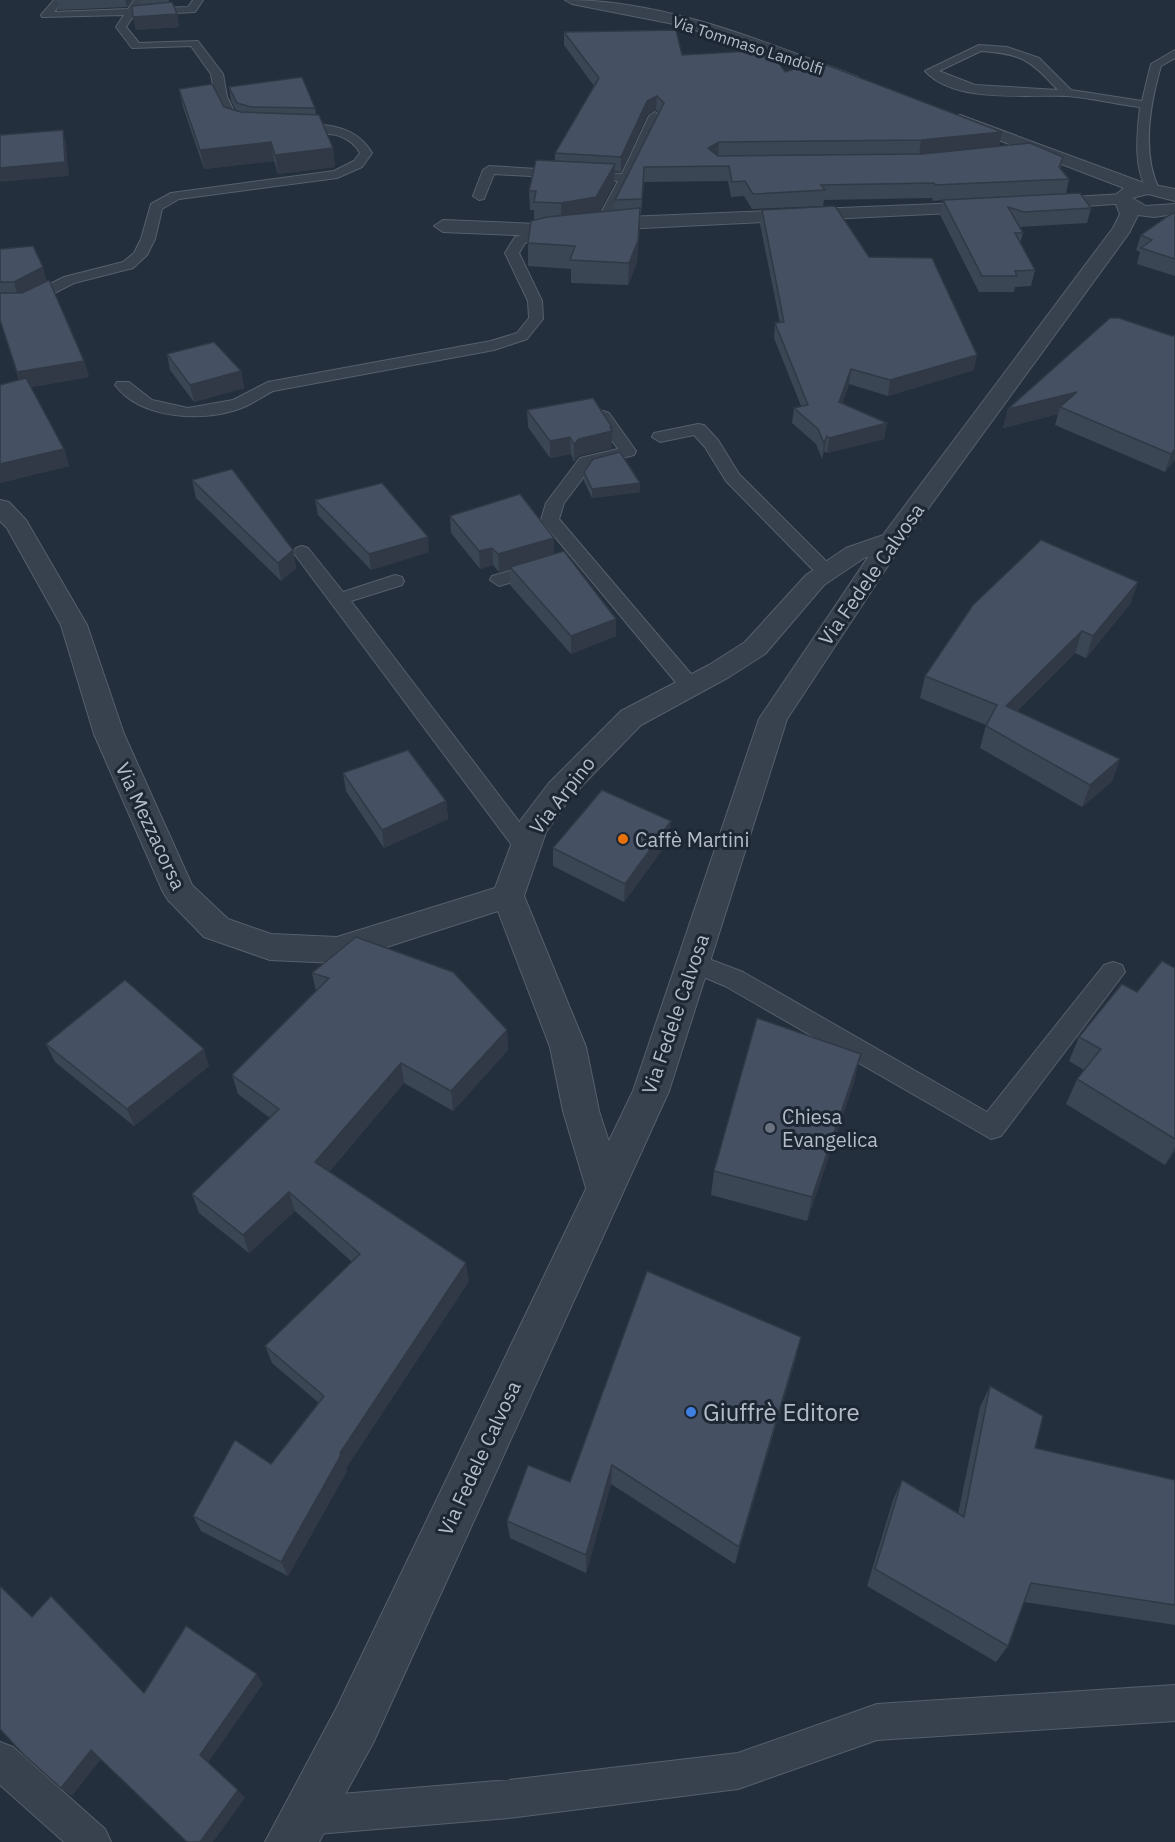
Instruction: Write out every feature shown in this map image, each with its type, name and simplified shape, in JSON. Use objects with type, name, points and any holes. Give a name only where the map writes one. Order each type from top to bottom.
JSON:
[{"type":"street","name":"Via Tommaso Landolfi","points":[[572,0],[677,20],[756,44],[865,85]]},
{"type":"street","points":[[941,113],[1148,189],[1175,196]]},
{"type":"street","points":[[1009,154],[1039,149]]},
{"type":"street","points":[[1089,168],[1124,206]]},
{"type":"street","points":[[1124,206],[1148,189]]},
{"type":"street","points":[[1024,205],[1124,206],[1169,211]]},
{"type":"street","points":[[442,225],[551,231],[602,224],[1001,206]]},
{"type":"street","name":"Via Fedele Calvosa","points":[[298,1829],[355,1725],[651,1091],[773,719],[892,540],[1124,206]]},
{"type":"street","name":"Via Mezzacorsa","points":[[0,507],[18,525],[74,625],[109,734],[179,892],[216,928],[270,947],[337,950],[508,896]]},
{"type":"street","name":"Via Arpino","points":[[508,896],[531,829],[560,790],[598,748],[631,718],[755,648],[815,580],[826,572],[855,553],[892,540]]},
{"type":"street","points":[[508,896],[568,1047],[581,1111],[604,1188]]},
{"type":"lane","points":[[59,0],[46,15],[191,10],[198,0]]},
{"type":"lane","points":[[139,0],[122,27],[136,46],[194,43],[217,74],[221,97],[233,121],[246,126],[264,127]]},
{"type":"lane","points":[[1067,93],[1035,60],[1007,50],[979,48],[931,71],[946,81],[967,88],[1046,94],[1067,93],[1148,105]]},
{"type":"lane","points":[[1148,189],[1141,154],[1150,85],[1156,64],[1175,53]]},
{"type":"lane","points":[[602,224],[655,116]]},
{"type":"lane","points":[[0,304],[22,304],[69,280],[128,265],[140,255],[148,239],[156,207],[176,196],[337,174],[358,164],[366,153],[361,141],[348,133],[283,128]]},
{"type":"lane","points":[[479,196],[489,170],[626,178]]},
{"type":"lane","points":[[123,385],[147,404],[188,413],[238,404],[268,387],[494,345],[522,336],[536,319],[535,301],[512,253],[520,240],[551,231]]},
{"type":"lane","points":[[603,416],[628,451],[586,462],[555,503],[550,520],[690,686]]},
{"type":"lane","points":[[660,437],[698,429],[712,444],[732,477],[772,521],[826,572]]},
{"type":"lane","points":[[302,552],[525,846]]},
{"type":"lane","points":[[499,579],[581,556]]},
{"type":"lane","points":[[339,599],[395,581]]},
{"type":"lane","points":[[693,962],[734,978],[991,1128],[1113,972]]},
{"type":"lane","points":[[298,1829],[509,1799],[738,1771],[877,1722],[1175,1703]]},
{"type":"lane","points":[[0,1760],[92,1842]]},
{"type":"building","points":[[172,2],[177,14],[133,17],[132,6]]},
{"type":"building","points":[[676,30],[682,55],[770,50],[785,72],[819,62],[1002,132],[921,140],[719,142],[708,148],[718,156],[922,154],[1030,143],[1063,157],[1059,167],[1069,179],[935,185],[934,183],[821,185],[825,190],[753,194],[745,181],[732,182],[729,166],[644,167],[642,199],[615,200],[664,103],[657,96],[647,101],[621,157],[555,153],[599,78],[564,32]]},
{"type":"building","points":[[302,77],[315,108],[251,107],[237,103],[229,87]]},
{"type":"building","points":[[212,84],[224,107],[241,112],[319,115],[333,148],[275,155],[271,142],[200,150],[179,89]]},
{"type":"building","points":[[63,130],[65,162],[0,168],[0,135]]},
{"type":"building","points":[[536,160],[615,164],[596,197],[561,203],[534,202],[536,191],[529,191]]},
{"type":"building","points":[[1080,193],[1091,208],[1024,212],[1008,207],[1023,233],[1015,233],[1035,270],[1015,271],[1017,276],[982,276],[943,200]]},
{"type":"building","points":[[835,206],[869,257],[932,258],[977,355],[890,380],[851,369],[839,402],[887,423],[829,438],[827,436],[824,443],[818,429],[794,408],[808,405],[775,323],[784,322],[762,210]]},
{"type":"building","points":[[640,208],[638,241],[629,263],[570,260],[575,246],[528,243],[531,221],[547,217]]},
{"type":"building","points":[[1175,212],[1175,259],[1141,248],[1152,240],[1141,235]]},
{"type":"building","points":[[33,246],[43,267],[14,282],[0,282],[0,249]]},
{"type":"building","points":[[49,280],[84,361],[17,372],[0,320],[0,293],[22,293]]},
{"type":"building","points":[[1110,318],[1119,318],[1172,336],[1175,335],[1175,449],[1171,454],[1060,407],[1077,392],[1008,409]]},
{"type":"building","points":[[214,342],[241,371],[190,385],[167,354]]},
{"type":"building","points":[[26,378],[64,449],[0,464],[0,385]]},
{"type":"building","points":[[593,398],[612,427],[610,427],[612,431],[579,439],[574,444],[570,437],[550,441],[527,410]]},
{"type":"building","points":[[620,452],[640,483],[592,489],[584,472],[593,459]]},
{"type":"building","points":[[232,469],[293,550],[278,563],[192,480]]},
{"type":"building","points":[[382,483],[428,537],[369,554],[315,500]]},
{"type":"building","points":[[520,494],[554,538],[498,554],[492,548],[479,551],[450,516]]},
{"type":"building","points":[[1041,540],[1138,582],[1093,636],[1082,631],[1006,706],[1120,759],[1090,785],[986,726],[997,705],[925,676],[973,605]]},
{"type":"building","points":[[564,551],[616,619],[571,636],[510,567]]},
{"type":"building","points":[[408,750],[446,801],[382,830],[343,773]]},
{"type":"building","points":[[602,790],[671,821],[625,884],[553,848]]},
{"type":"building","points":[[356,937],[453,972],[507,1030],[451,1091],[401,1063],[315,1162],[466,1263],[340,1453],[341,1455],[281,1562],[193,1516],[235,1440],[271,1464],[324,1396],[265,1346],[360,1254],[289,1192],[243,1235],[192,1194],[279,1109],[232,1075],[329,978],[312,973]]},
{"type":"building","points":[[1162,961],[1175,968],[1175,1139],[1077,1079],[1101,1049],[1079,1037],[1122,984],[1137,992]]},
{"type":"building","points":[[125,980],[204,1049],[127,1109],[46,1044]]},
{"type":"building","points":[[757,1018],[861,1054],[812,1197],[714,1171]]},
{"type":"building","name":"Giuffrè Editore","points":[[647,1271],[801,1337],[739,1547],[612,1465],[586,1555],[507,1521],[528,1465],[570,1482]]},
{"type":"building","points":[[990,1386],[1043,1416],[1035,1448],[1175,1480],[1175,1605],[1031,1583],[1008,1646],[875,1569],[902,1480],[964,1517]]},
{"type":"building","points":[[0,1586],[32,1617],[51,1596],[144,1693],[186,1626],[257,1674],[200,1755],[238,1790],[200,1842],[187,1842],[91,1750],[61,1788],[24,1755],[0,1729]]},
{"type":"place","name":"Caffè Martini","points":[[623,839]]},
{"type":"place","name":"Chiesa Evangelica","points":[[770,1128]]},
{"type":"place","name":"Giuffrè Editore","points":[[691,1412]]}]
